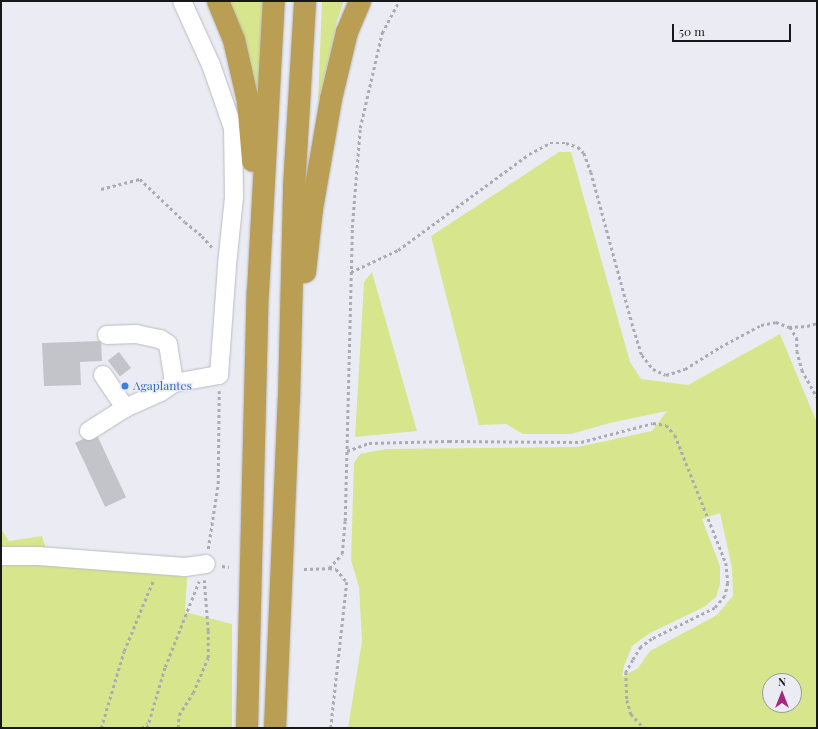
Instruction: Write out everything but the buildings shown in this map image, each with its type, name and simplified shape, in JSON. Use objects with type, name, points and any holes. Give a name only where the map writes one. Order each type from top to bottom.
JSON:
[{"type":"highway","points":[[218,1],[234,40],[248,101],[253,144],[258,292]]},
{"type":"highway","points":[[247,728],[258,292],[274,1]]},
{"type":"highway","points":[[275,728],[289,399],[294,188],[305,1]]},
{"type":"highway","points":[[289,399],[312,209],[331,99],[347,32],[360,1]]},
{"type":"lane","points":[[89,431],[125,408],[161,392],[174,383],[219,375],[227,265],[234,197],[233,128],[211,65],[182,1]]},
{"type":"lane","points":[[107,335],[136,334],[160,339],[168,344],[174,383]]},
{"type":"lane","points":[[103,375],[125,408]]},
{"type":"lane","points":[[1,556],[38,556],[185,567],[206,564]]},
{"type":"path","points":[[329,568],[342,554],[345,521],[352,228],[360,128],[382,33],[399,1]]},
{"type":"path","points":[[351,272],[398,250],[529,154],[550,143],[566,143],[578,147],[584,153],[589,166],[642,355],[654,368],[666,375],[684,368],[761,325],[776,322],[789,327],[807,326],[817,323]]},
{"type":"path","points":[[101,189],[140,179],[202,236],[227,265]]},
{"type":"path","points":[[789,327],[797,338],[797,351],[802,370],[817,397]]},
{"type":"path","points":[[178,728],[179,715],[193,693],[208,658],[208,631],[203,584],[218,484],[219,375]]},
{"type":"path","points":[[347,450],[369,443],[449,441],[581,442],[652,423],[666,425],[675,435],[726,563],[728,583],[725,596],[715,608],[652,639],[641,647],[626,672],[627,700],[631,714],[644,728]]},
{"type":"path","points":[[147,728],[147,723],[165,667],[206,564]]},
{"type":"path","points":[[101,728],[124,650],[160,565]]},
{"type":"path","points":[[304,569],[336,569],[347,582],[331,728]]},
{"type":"path","points":[[142,728],[147,723]]},
{"type":"green space","points":[[231,1],[262,1],[259,94]]},
{"type":"green space","points":[[322,1],[344,1],[337,21],[318,103]]},
{"type":"green space","points":[[559,152],[571,152],[630,362],[641,379],[688,385],[780,334],[817,423],[817,728],[348,728],[362,641],[359,587],[351,560],[354,463],[360,454],[386,449],[578,447],[652,431],[667,411],[610,423],[571,434],[523,434],[506,424],[479,425],[431,236]],"holes":[[[720,513],[732,568],[733,596],[717,615],[650,651],[638,668],[622,677],[624,666],[632,646],[650,633],[704,607],[716,597],[720,584],[720,566],[702,519]]]},
{"type":"green space","points":[[372,272],[417,431],[355,437],[364,282]]},
{"type":"green space","points":[[1,529],[9,541],[42,536],[51,565],[187,577],[185,612],[232,624],[232,728],[1,728]]},
{"type":"place","name":"Agaplantes","points":[[125,386]]}]
